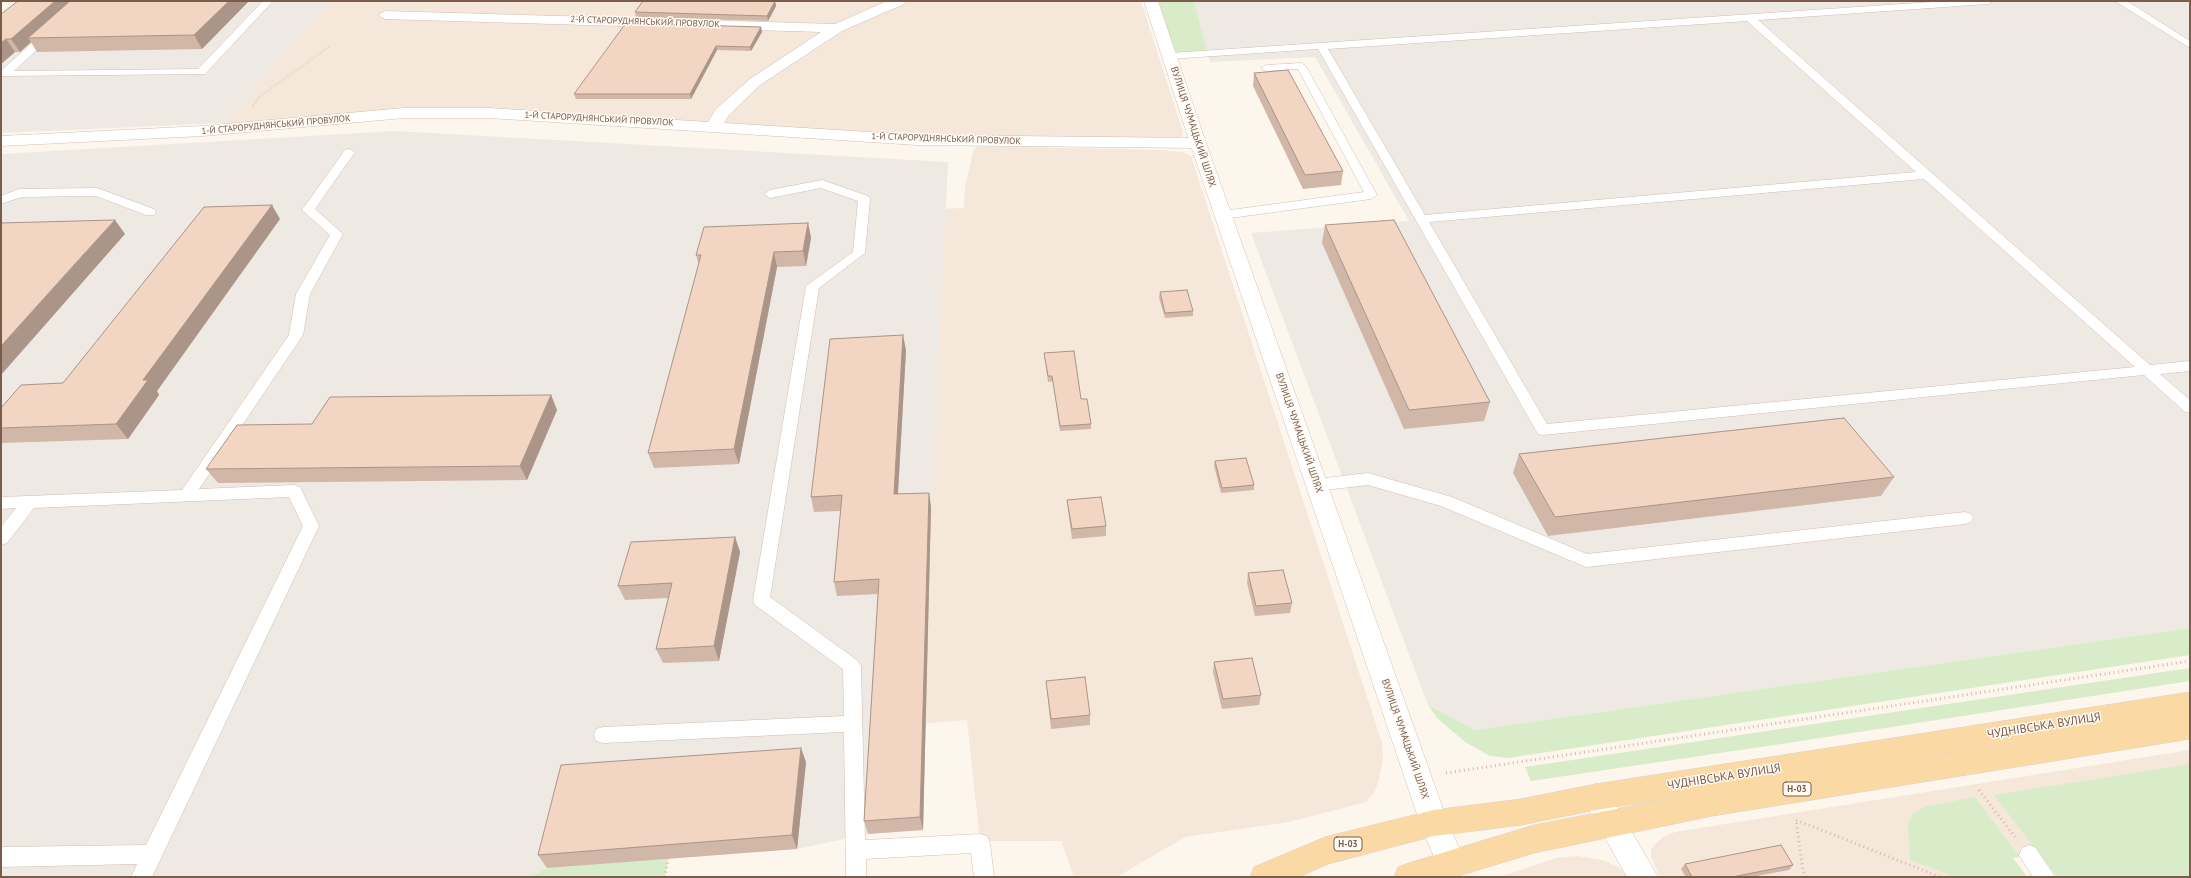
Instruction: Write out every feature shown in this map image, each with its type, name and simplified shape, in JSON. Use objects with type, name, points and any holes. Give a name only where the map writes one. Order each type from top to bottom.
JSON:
[{"type":"main road","name":"ЧУДНІВСЬКА ВУЛИЦЯ","points":[[1265,877],[1325,851],[1434,823],[1521,812],[1596,797],[2190,704]]},
{"type":"main road","name":"Н-03","points":[[1409,877],[1534,840],[1712,803],[2190,727]]},
{"type":"street","name":"2-Й СТАРОРУДНЯНСЬКИЙ ПРОВУЛОК","points":[[385,16],[837,28],[899,1]]},
{"type":"street","name":"ВУЛИЦЯ ЧУМАЦЬКИЙ ШЛЯХ","points":[[1150,1],[1434,823],[1451,864]]},
{"type":"street","points":[[714,126],[722,112],[755,82],[837,28]]},
{"type":"street","name":"1-Й СТАРОРУДНЯНСЬКИЙ ПРОВУЛОК","points":[[1,141],[204,131],[404,113],[489,113],[917,140],[1198,143]]},
{"type":"street","points":[[1596,797],[1643,877]]},
{"type":"lane","points":[[56,27],[4,74],[201,72],[268,1]]},
{"type":"lane","points":[[1170,56],[1988,1]]},
{"type":"lane","points":[[2120,1],[2190,45]]},
{"type":"lane","points":[[1749,18],[2190,408]]},
{"type":"lane","points":[[1321,46],[1543,430],[2190,366]]},
{"type":"lane","points":[[1223,215],[1372,195],[1301,66],[1266,68]]},
{"type":"lane","points":[[186,496],[296,335],[303,294],[337,234],[308,210],[349,152]]},
{"type":"lane","points":[[1421,219],[1926,175]]},
{"type":"lane","points":[[770,194],[822,184],[864,199],[858,253],[813,286],[760,600],[852,666],[856,877]]},
{"type":"lane","points":[[1,200],[19,193],[97,192],[150,212]]},
{"type":"lane","points":[[1317,485],[1368,479],[1446,501],[1586,561],[1965,518]]},
{"type":"lane","points":[[1,503],[294,491],[311,526],[141,877]]},
{"type":"lane","points":[[1,539],[30,502]]},
{"type":"lane","points":[[603,735],[853,724]]},
{"type":"lane","points":[[856,850],[980,843],[984,877]]},
{"type":"lane","points":[[1,857],[152,854]]},
{"type":"lane","points":[[2029,855],[2046,877]]},
{"type":"path","points":[[1,2],[5,1]]},
{"type":"path","points":[[250,127],[246,114],[259,97],[330,46]]},
{"type":"path","points":[[1446,773],[2190,661]]},
{"type":"path","points":[[1979,790],[2003,821]]},
{"type":"path","points":[[1806,877],[1803,871],[1796,820],[1940,877]]},
{"type":"path","points":[[665,877],[668,858]]},
{"type":"shaded area","points":[[42,1],[330,1],[225,123],[1,133],[1,35]]},
{"type":"shaded area","points":[[323,1],[1141,1],[1183,132],[1182,136],[1173,140],[1146,142],[849,133],[522,110],[423,110],[220,125]]},
{"type":"shaded area","points":[[1194,1],[2190,1],[2190,628],[1475,730],[1428,705],[1251,233],[1409,221],[1315,57],[1210,62]]},
{"type":"shaded area","points":[[395,131],[948,162],[931,507],[920,558],[923,830],[868,834],[797,849],[547,868],[530,877],[1,877],[1,154]]},
{"type":"shaded area","points":[[976,147],[1161,150],[1182,152],[1191,156],[1382,743],[1383,760],[1378,783],[1375,791],[1366,802],[1289,822],[1185,837],[1117,877],[1074,877],[1061,841],[980,841],[967,720],[920,724],[936,209],[964,208],[965,188],[973,152]]},
{"type":"shaded area","points":[[2190,750],[2190,877],[2057,877],[2039,853],[2013,858],[2027,877],[1660,877],[1651,857],[1651,850],[1655,844],[1665,836],[1675,832]]},
{"type":"shaded area","points":[[1577,856],[1603,860],[1620,868],[1629,877],[1500,877],[1556,858]]},
{"type":"green space","points":[[1151,1],[1194,1],[1208,54],[1170,56]]},
{"type":"green space","points":[[2190,628],[2190,655],[1508,758],[1490,756],[1465,742],[1437,718],[1428,705],[1475,730]]},
{"type":"green space","points":[[2190,668],[2190,681],[1781,744],[1531,781],[1525,767]]},
{"type":"green space","points":[[2190,764],[2190,877],[2057,877],[1994,795]]},
{"type":"green space","points":[[1975,797],[2020,857],[2013,858],[2027,877],[1954,877],[1910,860],[1908,825],[1913,813],[1927,806]]},
{"type":"green space","points":[[668,858],[665,877],[530,877],[547,868]]},
{"type":"building","points":[[18,1],[55,1],[11,39],[6,39],[1,43],[1,14]]},
{"type":"building","points":[[70,1],[229,1],[194,35],[28,38]]},
{"type":"building","points":[[643,1],[775,1],[767,16],[635,12]]},
{"type":"building","points":[[626,23],[761,27],[750,47],[716,46],[690,94],[574,94]]},
{"type":"building","points":[[1288,70],[1343,171],[1305,175],[1254,73]]},
{"type":"building","points":[[272,205],[143,380],[148,380],[116,424],[1,428],[1,408],[21,385],[63,383],[204,207]]},
{"type":"building","points":[[115,220],[83,255],[1,346],[1,223]]},
{"type":"building","points":[[1394,220],[1490,402],[1409,410],[1325,225]]},
{"type":"building","points":[[808,223],[803,251],[774,252],[734,449],[648,453],[701,255],[696,255],[704,227]]},
{"type":"building","points":[[1187,290],[1193,311],[1165,313],[1160,292]]},
{"type":"building","points":[[903,335],[894,494],[929,493],[920,817],[864,821],[879,579],[834,582],[842,495],[811,497],[830,339]]},
{"type":"building","points":[[1074,351],[1081,399],[1087,399],[1091,424],[1060,426],[1052,376],[1048,376],[1044,353]]},
{"type":"building","points":[[551,395],[520,466],[206,469],[237,425],[312,424],[330,397]]},
{"type":"building","points":[[1844,418],[1894,477],[1555,517],[1519,454]]},
{"type":"building","points":[[1246,458],[1254,485],[1222,488],[1215,461]]},
{"type":"building","points":[[1101,497],[1106,526],[1072,529],[1067,500]]},
{"type":"building","points":[[735,537],[714,646],[656,649],[672,583],[618,586],[631,542]]},
{"type":"building","points":[[1283,570],[1292,603],[1256,606],[1248,573]]},
{"type":"building","points":[[1252,658],[1261,695],[1223,699],[1214,662]]},
{"type":"building","points":[[1085,677],[1090,715],[1051,719],[1046,681]]},
{"type":"building","points":[[801,748],[792,835],[538,855],[561,765]]},
{"type":"building","points":[[1781,845],[1793,865],[1732,877],[1692,877],[1685,864]]}]
